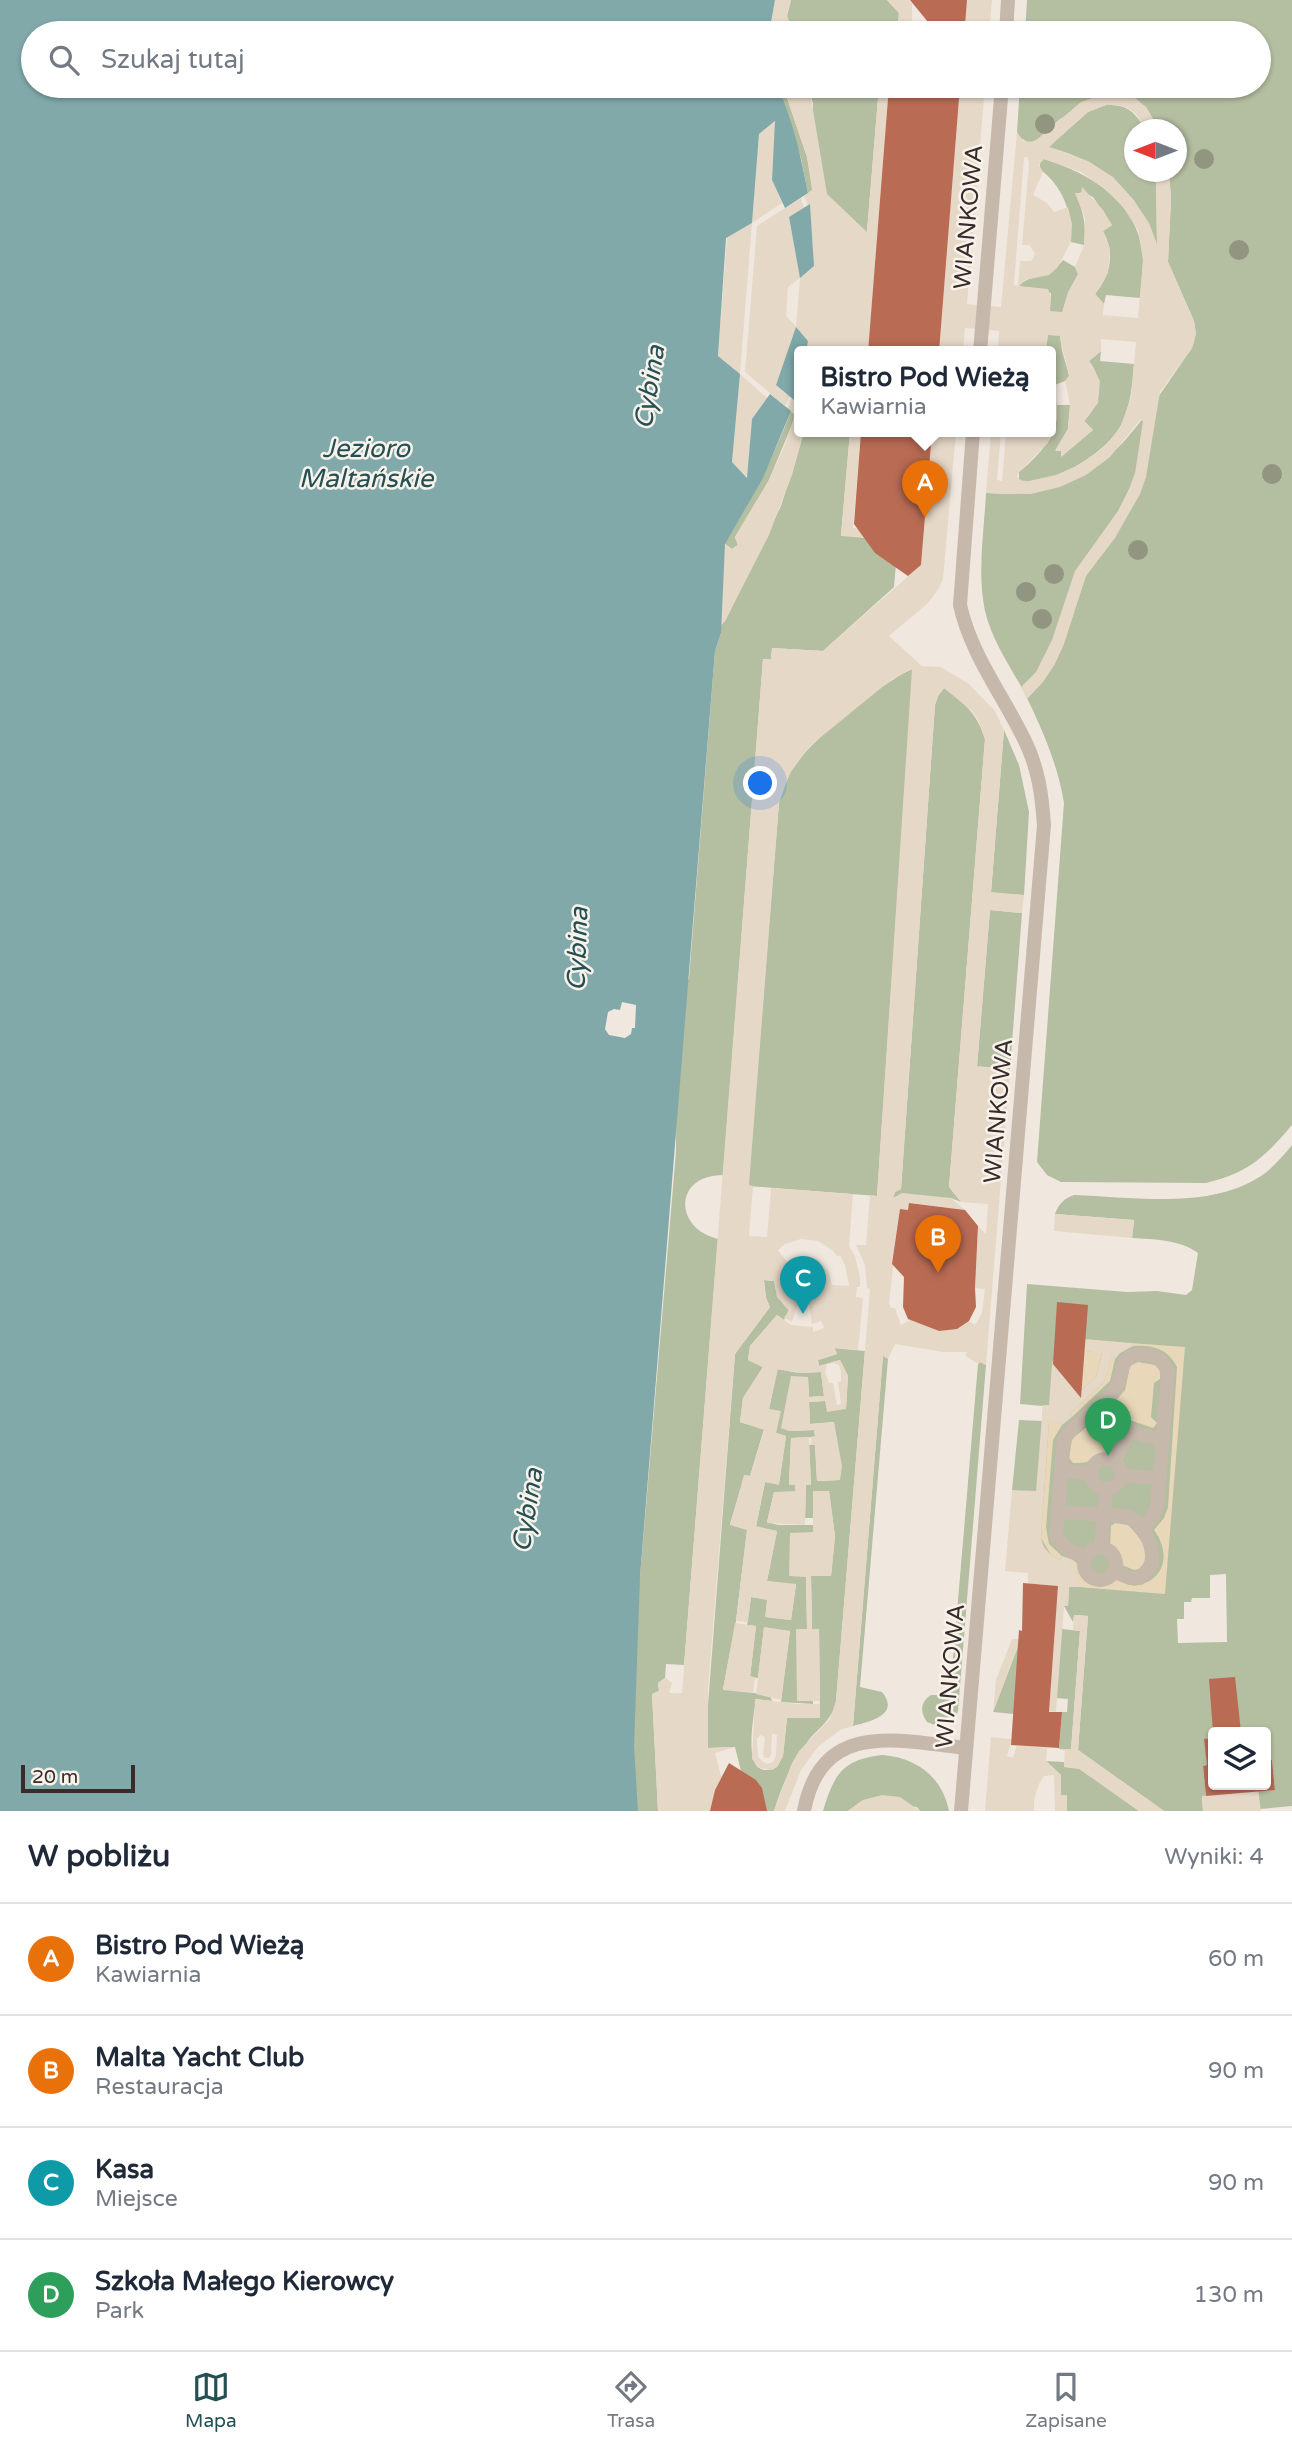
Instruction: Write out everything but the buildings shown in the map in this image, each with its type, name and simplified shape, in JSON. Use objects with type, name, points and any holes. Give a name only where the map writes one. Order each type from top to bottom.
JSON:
[{"type":"lane","points":[[1007,21],[1008,0]]},
{"type":"lane","name":"WIANKOWA","points":[[980,346],[1001,98]]},
{"type":"lane","name":"WIANKOWA","points":[[961,1811],[1044,825],[1042,796],[1035,765],[1025,740],[976,652],[964,624],[960,605],[973,437]]},
{"type":"lane","points":[[1085,1557],[1064,1547],[1058,1539],[1064,1439],[1117,1387],[1121,1369],[1128,1358],[1139,1354],[1158,1357],[1168,1373],[1155,1513],[1140,1527]]},
{"type":"lane","points":[[1098,1407],[1111,1422],[1145,1437],[1163,1438]]},
{"type":"lane","points":[[1115,1461],[1129,1430]]},
{"type":"lane","points":[[1102,1459],[1115,1461],[1122,1476],[1116,1486],[1106,1490],[1096,1486],[1090,1473],[1092,1467],[1102,1459]]},
{"type":"lane","points":[[1061,1471],[1090,1473]]},
{"type":"lane","points":[[1122,1476],[1160,1478]]},
{"type":"lane","points":[[1101,1548],[1106,1490]]},
{"type":"lane","points":[[1058,1512],[1126,1516],[1136,1521],[1154,1551],[1152,1565],[1145,1575],[1135,1578],[1113,1571]]},
{"type":"lane","points":[[1101,1548],[1113,1556],[1115,1566],[1106,1578],[1095,1579],[1090,1577],[1084,1567],[1085,1557],[1092,1550],[1101,1548]]},
{"type":"lane","points":[[804,1811],[807,1792],[816,1773],[828,1758],[841,1751],[870,1740],[966,1748]]},
{"type":"green space","points":[[791,0],[887,0],[899,13],[898,21],[789,21],[787,16]]},
{"type":"green space","points":[[1027,0],[1292,0],[1292,1125],[1264,1155],[1245,1169],[1206,1183],[1061,1182],[1047,1175],[1037,1162],[1064,803],[1053,759],[1042,730],[996,642],[985,611],[982,552],[986,493],[1026,493],[1059,486],[1087,473],[1110,455],[1131,433],[1192,348],[1196,334],[1194,321],[1168,262],[1170,182],[1187,182],[1187,119],[1153,119],[1146,107],[1129,98],[1271,98],[1271,21],[1026,21]]},
{"type":"green space","points":[[781,98],[787,98],[807,157],[813,190],[808,193],[801,158]]},
{"type":"green space","points":[[812,98],[878,98],[857,346],[814,346]]},
{"type":"green space","points":[[1019,98],[1108,98],[1060,119],[1039,139],[1029,143],[1019,137]]},
{"type":"green space","points":[[1106,105],[1120,106],[1130,110],[1139,119],[1124,119],[1124,182],[1156,182],[1157,247],[1140,210],[1116,182],[1086,161],[1048,147],[1088,112]]},
{"type":"green space","points":[[1044,159],[1096,183],[1123,207],[1140,240],[1143,260],[1140,298],[1106,295],[1104,304],[1095,294],[1105,279],[1110,264],[1109,247],[1103,231],[1112,225],[1093,197],[1083,192],[1076,194],[1084,219],[1084,245],[1071,242],[1065,201],[1055,184],[1040,169],[1040,161]]},
{"type":"green space","points":[[1063,260],[1075,267],[1078,274],[1060,325],[1069,376],[1056,384],[1056,346],[1047,346],[1051,293],[1019,286]]},
{"type":"green space","points":[[1101,351],[1100,361],[1134,364],[1129,404],[1120,427],[1102,448],[1075,467],[1045,479],[1019,480],[1019,472],[1035,458],[1050,437],[1056,437],[1057,405],[1070,405],[1068,429],[1056,449],[1061,451],[1062,456],[1093,430],[1084,421],[1094,407],[1099,384],[1089,361]]},
{"type":"green space","points":[[791,411],[794,420],[769,480],[735,537],[738,545],[732,549],[725,544],[727,538],[746,508]]},
{"type":"green space","points":[[802,437],[850,437],[841,535],[867,538],[875,553],[896,564],[894,587],[823,651],[772,648],[771,659],[763,659],[723,1175],[707,1177],[695,1183],[688,1192],[685,1203],[693,1224],[703,1233],[718,1239],[684,1665],[666,1664],[665,1678],[658,1683],[659,1691],[652,1694],[658,1811],[615,1811],[622,1606],[640,1577],[676,1152],[677,984],[689,979],[715,651],[721,633],[720,626],[725,621],[781,506]]},
{"type":"green space","points":[[913,669],[877,1196],[748,1186],[782,791],[799,759],[821,737],[870,696]]},
{"type":"green space","points":[[944,688],[969,710],[985,739],[949,1187],[961,1202],[951,1198],[893,1198],[895,1192],[901,1189],[935,705]]},
{"type":"green space","points":[[1004,730],[1019,765],[1029,812],[1024,895],[991,893]]},
{"type":"green space","points":[[990,910],[1022,913],[1010,1069],[977,1067]]},
{"type":"green space","points":[[1292,1145],[1292,1806],[1260,1809],[1258,1791],[1275,1790],[1271,1727],[1240,1727],[1239,1719],[1213,1721],[1213,1727],[1208,1727],[1208,1739],[1205,1739],[1207,1765],[1203,1766],[1206,1796],[1202,1797],[1203,1811],[1164,1811],[1078,1750],[1088,1616],[1074,1615],[1073,1622],[1064,1606],[1068,1606],[1069,1586],[1028,1583],[1029,1573],[1012,1490],[1019,1420],[1042,1421],[1043,1406],[1020,1404],[1027,1284],[1186,1295],[1192,1290],[1198,1253],[1175,1243],[1132,1238],[1134,1220],[1055,1214],[1060,1204],[1074,1195],[1170,1199],[1218,1194],[1240,1187],[1274,1166]],"holes":[[[1226,1574],[1227,1642],[1178,1643],[1177,1619],[1184,1619],[1184,1602],[1191,1602],[1192,1598],[1210,1598],[1210,1575]]]},
{"type":"green space","points":[[764,1280],[774,1281],[778,1297],[789,1310],[784,1320],[777,1315],[750,1346],[748,1360],[763,1367],[743,1398],[740,1422],[764,1429],[750,1476],[745,1475],[730,1524],[747,1530],[736,1621],[723,1689],[770,1695],[772,1701],[756,1699],[752,1733],[753,1758],[757,1766],[765,1770],[777,1767],[783,1756],[787,1718],[820,1718],[819,1629],[812,1629],[811,1576],[831,1576],[835,1536],[829,1491],[813,1491],[813,1518],[805,1518],[806,1485],[811,1484],[809,1445],[815,1444],[817,1481],[840,1480],[834,1422],[810,1424],[809,1402],[825,1401],[846,1408],[848,1376],[840,1360],[819,1366],[818,1360],[837,1354],[834,1348],[865,1351],[836,1701],[828,1719],[808,1741],[792,1766],[774,1811],[762,1811],[760,1785],[751,1777],[737,1773],[741,1771],[735,1747],[708,1748],[707,1718],[735,1354],[770,1307]]},
{"type":"green space","points":[[883,1355],[888,1359],[860,1687],[882,1692],[888,1706],[881,1716],[853,1726]]},
{"type":"green space","points":[[980,1362],[986,1365],[958,1711],[953,1722],[940,1727],[927,1722],[922,1707],[931,1695],[950,1695]]},
{"type":"green space","points":[[777,1369],[799,1373],[821,1372],[824,1396],[809,1397],[808,1377],[791,1377],[789,1431],[814,1430],[815,1437],[791,1438],[789,1485],[795,1485],[795,1492],[774,1492],[767,1522],[778,1525],[813,1525],[813,1533],[790,1533],[790,1576],[806,1576],[807,1629],[797,1629],[798,1701],[813,1701],[813,1704],[781,1702],[790,1631],[764,1628],[758,1678],[750,1677],[756,1626],[747,1625],[751,1597],[767,1599],[766,1617],[791,1620],[796,1585],[767,1581],[777,1531],[756,1527],[765,1482],[779,1484],[786,1436],[776,1433],[769,1409]]},
{"type":"green space","points":[[1062,1629],[1080,1631],[1071,1750],[1059,1749],[1062,1712],[1067,1712],[1068,1699],[1056,1698]]},
{"type":"green space","points":[[1019,1644],[1014,1714],[993,1712]]},
{"type":"green space","points":[[883,1755],[906,1760],[926,1771],[940,1788],[949,1811],[920,1811],[917,1807],[863,1800],[848,1811],[823,1811],[831,1787],[842,1771],[858,1760]]},
{"type":"green space","points":[[1046,1761],[1064,1762],[1064,1767],[1079,1768],[1139,1811],[1067,1811],[1067,1795],[1061,1795],[1061,1775]]},
{"type":"sand","points":[[1131,1343],[1185,1347],[1165,1594],[1078,1587],[1078,1577],[1069,1564],[1071,1559],[1077,1563],[1087,1578],[1095,1583],[1114,1579],[1134,1586],[1153,1578],[1162,1565],[1163,1548],[1154,1530],[1164,1518],[1168,1507],[1177,1367],[1169,1356],[1159,1349],[1133,1346]]},
{"type":"sand","points":[[1084,1351],[1102,1352],[1096,1377],[1078,1393],[1070,1385],[1077,1379],[1066,1380],[1052,1364],[1053,1360],[1083,1362]]},
{"type":"sand","points":[[1112,1353],[1115,1359],[1110,1381],[1072,1417],[1069,1414],[1104,1382]]},
{"type":"sand","points":[[1138,1362],[1155,1365],[1160,1371],[1160,1379],[1154,1383],[1151,1417],[1157,1423],[1153,1428],[1121,1417],[1110,1407],[1125,1390],[1130,1366]]},
{"type":"sand","points":[[1095,1420],[1115,1435],[1110,1448],[1094,1460],[1073,1463],[1069,1458],[1072,1439]]},
{"type":"sand","points":[[1049,1422],[1060,1422],[1062,1425],[1053,1440],[1046,1527],[1049,1544],[1062,1556],[1060,1560],[1051,1555],[1041,1538]]},
{"type":"sand","points":[[1115,1523],[1128,1525],[1140,1540],[1145,1557],[1140,1569],[1134,1570],[1122,1565],[1117,1553],[1110,1547],[1111,1526]]},
{"type":"shaded area","points":[[775,0],[791,0],[787,16],[789,21],[771,21]]},
{"type":"shaded area","points":[[887,0],[909,0],[912,4],[912,21],[898,21],[899,13]]},
{"type":"shaded area","points":[[967,0],[992,0],[990,21],[965,21]]},
{"type":"shaded area","points":[[787,98],[811,98],[827,194],[867,232],[878,98],[888,98],[868,346],[807,346],[808,341],[796,328],[776,385],[789,396],[785,406],[745,372],[757,226],[801,198],[804,208],[789,217],[800,277],[814,266],[810,205],[808,206],[804,196],[812,190],[807,157]],"holes":[[[800,278],[796,326],[786,316],[788,287]]]},
{"type":"shaded area","points":[[959,98],[984,98],[967,304],[1001,307],[1017,132],[1023,141],[1034,142],[1081,102],[1092,98],[1135,98],[1146,107],[1153,119],[1139,119],[1128,108],[1106,105],[1088,112],[1049,147],[1088,161],[1113,177],[1133,199],[1149,223],[1157,244],[1156,182],[1170,182],[1168,262],[1194,321],[1196,334],[1192,348],[1160,392],[1146,477],[1140,494],[1115,538],[1086,576],[1055,664],[1027,699],[1021,687],[1036,672],[1052,640],[1075,571],[1118,511],[1129,489],[1135,473],[1143,421],[1140,420],[1110,457],[1086,475],[1060,487],[1031,494],[986,493],[991,437],[1001,437],[997,480],[1002,481],[1006,437],[1051,437],[1019,472],[1017,477],[1022,481],[1056,475],[1081,464],[1103,448],[1120,428],[1131,397],[1136,342],[1101,339],[1101,351],[1089,361],[1100,381],[1098,403],[1084,421],[1093,430],[1061,457],[1061,451],[1055,451],[1068,429],[1070,405],[1065,381],[1069,376],[1060,336],[1048,335],[1047,346],[998,346],[999,331],[965,328],[964,346],[939,346]],"holes":[[[1024,157],[1028,158],[1022,245],[1029,245],[1035,254],[1031,261],[1020,261],[1018,286],[1014,285]],[[1044,159],[1081,172],[1104,188],[1123,207],[1138,230],[1143,260],[1138,318],[1103,315],[1104,304],[1095,294],[1108,273],[1110,249],[1103,231],[1112,225],[1103,210],[1082,187],[1081,194],[1075,193],[1085,218],[1084,245],[1075,267],[1078,274],[1068,292],[1062,312],[1050,311],[1051,297],[1048,289],[1019,286],[1025,280],[1049,275],[1057,268],[1071,242],[1072,224],[1068,207],[1054,212],[1047,203],[1033,195],[1043,172],[1039,165]]]},
{"type":"shaded area","points":[[776,121],[772,180],[782,203],[752,223],[759,134]]},
{"type":"shaded area","points":[[752,223],[740,374],[718,356],[727,237]]},
{"type":"shaded area","points":[[740,374],[767,398],[752,419],[748,478],[732,462]]},
{"type":"shaded area","points":[[792,398],[794,399],[794,414],[788,409]]},
{"type":"shaded area","points":[[794,418],[794,437],[803,437],[792,475],[769,535],[720,626],[725,544],[732,549],[738,545],[735,537],[769,480]]},
{"type":"shaded area","points":[[850,437],[861,437],[853,528],[865,530],[867,538],[841,536]]},
{"type":"shaded area","points":[[932,437],[956,437],[943,579],[928,603],[889,636],[922,666],[941,667],[969,684],[995,711],[1004,730],[991,892],[1024,895],[1022,913],[990,910],[977,1066],[1010,1069],[986,1365],[980,1362],[978,1364],[966,1356],[966,1352],[943,1352],[895,1344],[888,1359],[883,1356],[853,1726],[840,1730],[818,1747],[801,1770],[785,1811],[774,1811],[791,1765],[799,1751],[830,1719],[836,1701],[870,1289],[867,1288],[865,1265],[856,1245],[866,1245],[870,1195],[877,1196],[912,669],[892,679],[810,746],[790,773],[779,803],[749,1185],[753,1186],[749,1236],[767,1237],[771,1188],[853,1194],[849,1246],[855,1256],[860,1277],[856,1297],[863,1298],[858,1350],[835,1348],[837,1354],[818,1360],[819,1366],[827,1364],[825,1372],[829,1383],[833,1383],[837,1405],[841,1404],[838,1382],[841,1381],[841,1372],[839,1365],[831,1362],[840,1360],[848,1376],[846,1409],[827,1412],[825,1401],[809,1402],[810,1424],[834,1422],[842,1466],[840,1480],[817,1481],[815,1445],[811,1445],[811,1437],[815,1436],[814,1430],[789,1431],[781,1428],[791,1376],[808,1377],[809,1397],[824,1396],[821,1372],[799,1373],[778,1369],[769,1409],[781,1411],[776,1433],[786,1436],[779,1485],[765,1482],[756,1526],[777,1531],[767,1581],[796,1584],[791,1620],[765,1617],[767,1600],[751,1597],[748,1622],[736,1621],[747,1530],[730,1525],[744,1475],[750,1476],[764,1430],[740,1422],[743,1398],[763,1367],[748,1360],[750,1346],[777,1315],[791,1325],[813,1327],[813,1332],[824,1328],[821,1321],[812,1324],[809,1305],[798,1304],[792,1322],[784,1318],[789,1310],[777,1297],[774,1281],[764,1280],[770,1307],[735,1354],[708,1689],[708,1748],[735,1747],[715,1753],[721,1776],[728,1775],[720,1781],[715,1790],[713,1799],[716,1811],[658,1811],[652,1694],[659,1691],[658,1683],[665,1678],[672,1683],[669,1693],[682,1693],[763,659],[771,659],[772,648],[823,651],[921,565]],"holes":[[[944,688],[972,711],[985,739],[949,1187],[961,1202],[988,1204],[986,1234],[978,1226],[975,1288],[985,1289],[982,1313],[975,1325],[969,1321],[957,1329],[939,1331],[927,1326],[917,1317],[901,1325],[895,1308],[891,1308],[889,1303],[900,1209],[908,1210],[910,1203],[965,1210],[951,1198],[902,1193],[893,1198],[895,1192],[901,1189],[935,705]],[[801,1239],[818,1241],[838,1257],[840,1255],[849,1286],[832,1285],[829,1272],[818,1259],[797,1257],[787,1262],[778,1250],[785,1244]]]},
{"type":"shaded area","points":[[1055,1214],[1134,1220],[1132,1238],[1054,1231]]},
{"type":"shaded area","points":[[1085,1339],[1131,1343],[1133,1346],[1115,1359],[1112,1354],[1104,1382],[1069,1414],[1072,1417],[1062,1425],[1060,1422],[1049,1422],[1041,1538],[1051,1555],[1060,1560],[1062,1556],[1071,1559],[1070,1564],[1074,1566],[1078,1577],[1078,1587],[1069,1587],[1068,1606],[1064,1606],[1056,1712],[1049,1711],[1058,1586],[1028,1583],[1028,1573],[1005,1571],[1012,1490],[1036,1491],[1043,1405],[1049,1405],[1052,1364],[1078,1393],[1096,1377],[1102,1353],[1084,1351]]},
{"type":"shaded area","points":[[809,1437],[811,1485],[806,1485],[805,1525],[767,1523],[774,1492],[795,1491],[795,1485],[789,1485],[791,1438]]},
{"type":"shaded area","points":[[813,1491],[829,1491],[835,1536],[831,1576],[811,1576],[812,1629],[819,1629],[820,1701],[797,1701],[796,1629],[807,1629],[806,1577],[789,1576],[790,1533],[813,1532]]},
{"type":"shaded area","points":[[1074,1615],[1088,1616],[1078,1750],[1164,1811],[1139,1811],[1079,1769],[1064,1767],[1065,1749],[1071,1749],[1080,1631],[1073,1630]]},
{"type":"shaded area","points":[[735,1623],[756,1626],[750,1676],[755,1677],[753,1693],[723,1690]]},
{"type":"shaded area","points":[[764,1627],[790,1631],[781,1700],[756,1694]]},
{"type":"shaded area","points":[[1012,1639],[1019,1639],[1019,1644],[993,1712],[996,1680]]},
{"type":"shaded area","points":[[755,1699],[820,1704],[820,1718],[787,1718],[783,1756],[777,1767],[772,1770],[760,1768],[752,1759]],"holes":[[[772,1734],[777,1735],[776,1755],[773,1762],[766,1764],[758,1757],[757,1739],[760,1735],[765,1737],[763,1754],[765,1758],[769,1758]]]},
{"type":"shaded area","points":[[991,1737],[1012,1739],[1007,1756],[1013,1758],[1017,1745],[1047,1748],[1046,1761],[1061,1775],[1061,1795],[1067,1795],[1067,1811],[1055,1811],[1054,1775],[1044,1776],[1039,1784],[1034,1811],[985,1811]]},
{"type":"shaded area","points":[[1258,1791],[1261,1811],[1203,1811],[1202,1796]]},
{"type":"shaded area","points":[[882,1795],[900,1797],[920,1811],[848,1811],[863,1800]]},
{"type":"water","name":"Jezioro Maltańskie","points":[[0,0],[775,0],[771,21],[21,21],[21,98],[783,98],[792,125],[808,193],[785,208],[772,180],[775,121],[759,134],[752,223],[726,238],[718,356],[740,374],[732,462],[747,478],[752,419],[770,394],[791,411],[763,478],[725,544],[721,633],[715,651],[640,1577],[634,1746],[638,1811],[0,1811]],"holes":[[[622,1002],[636,1005],[635,1028],[632,1028],[631,1034],[625,1038],[609,1035],[605,1029],[608,1012],[620,1010]]]},
{"type":"water","points":[[810,204],[814,266],[800,278],[789,217]]},
{"type":"water","points":[[796,327],[808,341],[807,346],[794,346],[794,400],[776,385]]},
{"type":"place","name":"Bistro Pod Wieżą","points":[[925,518]]},
{"type":"place","name":"Malta Yacht Club","points":[[938,1273]]},
{"type":"place","name":"Kasa","points":[[803,1314]]},
{"type":"place","name":"Szkoła Małego Kierowcy","points":[[1108,1456]]},
{"type":"water label","name":"Cybina","points":[[649,387]]},
{"type":"water label","name":"Cybina","points":[[577,949]]},
{"type":"water label","name":"Cybina","points":[[527,1510]]}]
